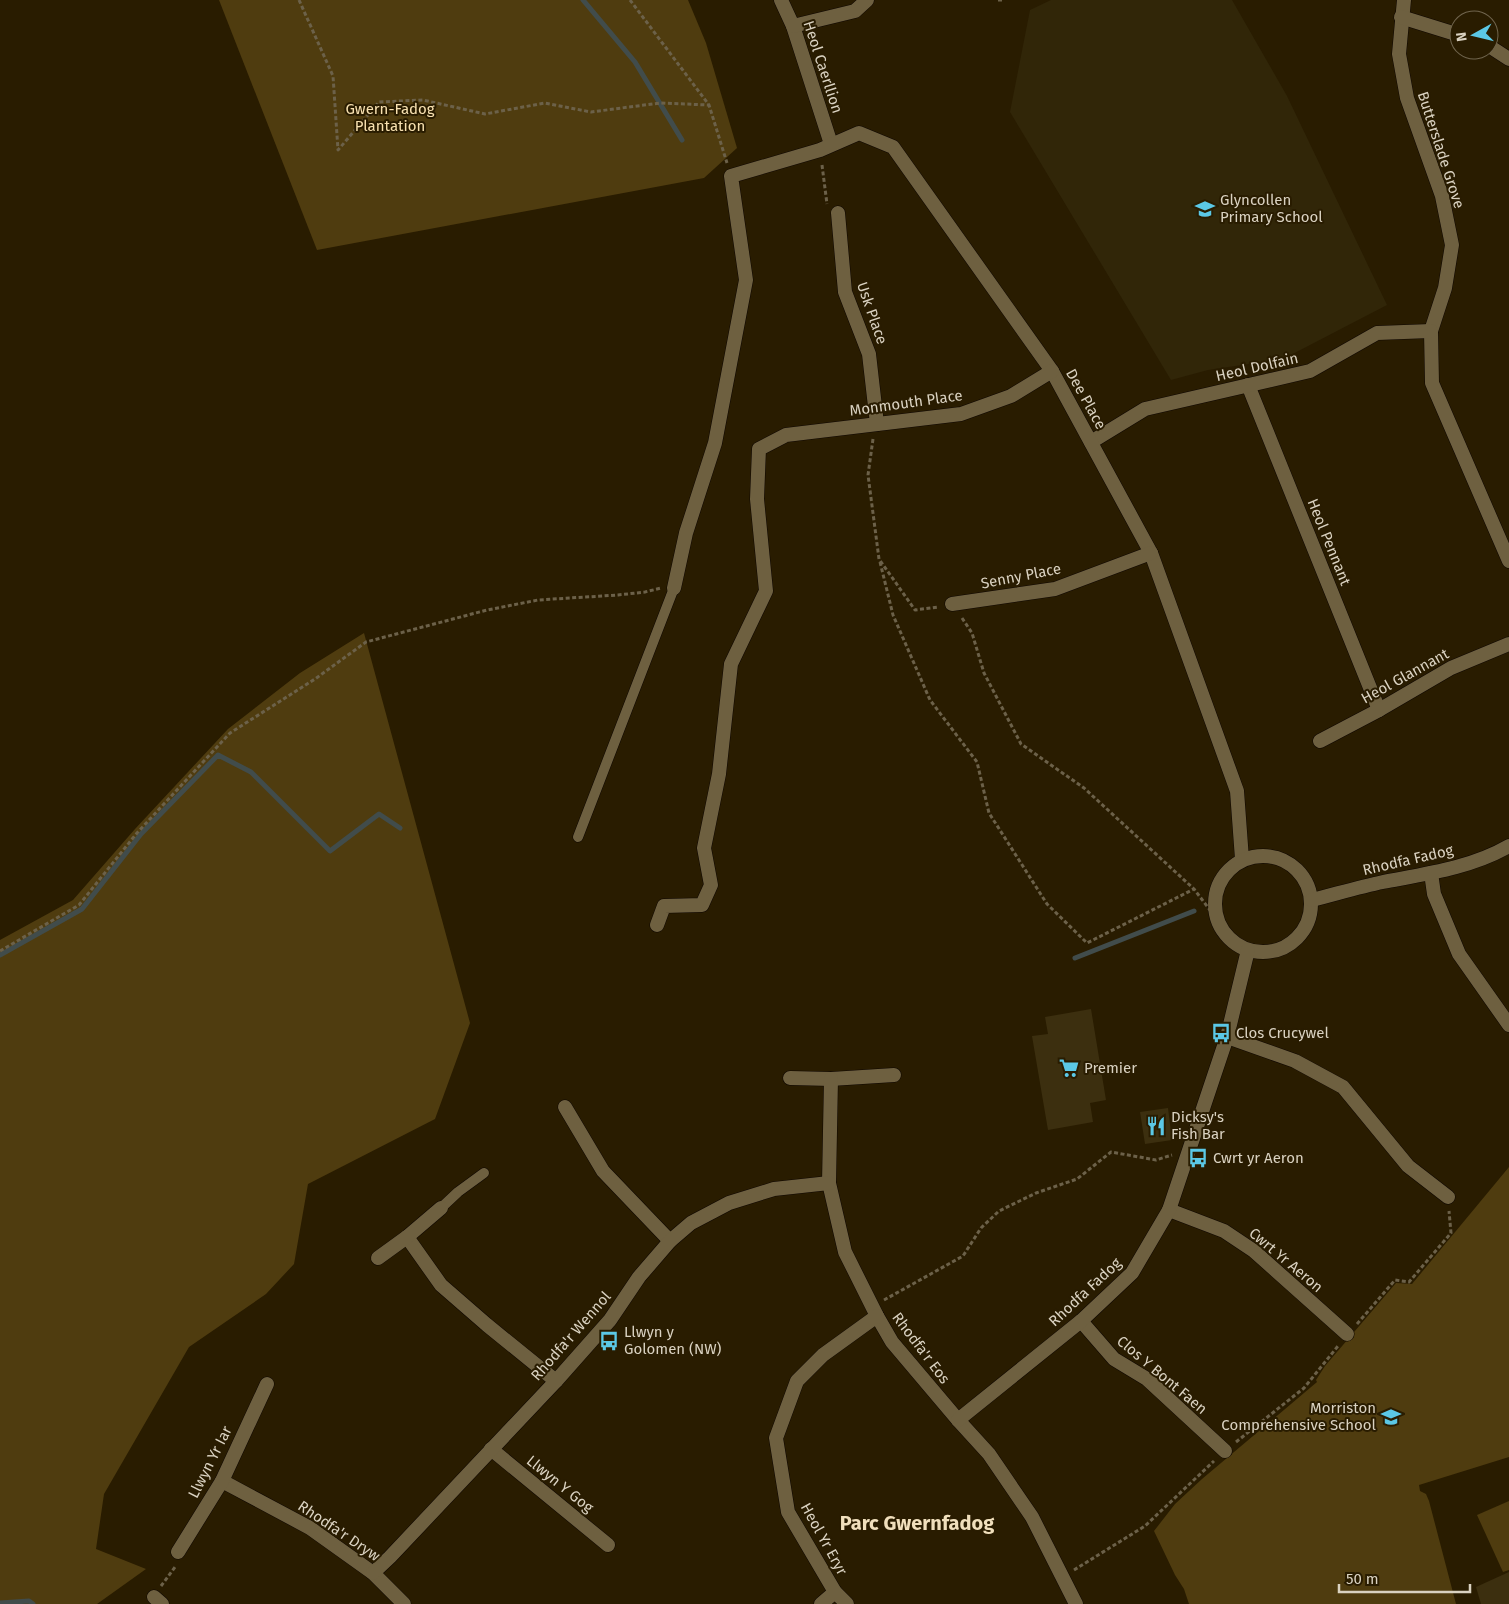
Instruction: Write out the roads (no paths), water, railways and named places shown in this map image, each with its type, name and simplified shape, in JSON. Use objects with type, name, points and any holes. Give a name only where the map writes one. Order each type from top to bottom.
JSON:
[{"type":"street","name":"Heol Caerllion","points":[[781,0],[793,26],[825,147]]},
{"type":"street","points":[[793,26],[855,11],[867,0]]},
{"type":"street","name":"Butterslade Grove","points":[[1404,0],[1398,54],[1407,98],[1442,196],[1452,244],[1445,288],[1431,331],[1432,383],[1509,561]]},
{"type":"street","points":[[1401,17],[1449,32]]},
{"type":"street","name":"Dee Place","points":[[674,588],[686,533],[715,443],[746,280],[731,176],[825,147],[859,133],[893,148],[1052,371],[1151,552],[1236,791],[1242,859]]},
{"type":"street","name":"Usk Place","points":[[838,213],[845,292],[869,354],[877,424]]},
{"type":"street","name":"Heol Dolfain","points":[[1091,442],[1145,409],[1310,371],[1377,333],[1431,331]]},
{"type":"street","name":"Monmouth Place","points":[[657,925],[664,906],[702,905],[711,885],[704,848],[720,774],[730,664],[766,591],[757,499],[759,449],[786,435],[961,414],[1011,396],[1052,371]]},
{"type":"street","name":"Heol Pennant","points":[[1248,385],[1379,710]]},
{"type":"street","name":"Senny Place","points":[[952,604],[1055,589],[1151,552]]},
{"type":"street","name":"Heol Glannant","points":[[1320,741],[1379,710],[1451,668],[1509,644]]},
{"type":"street","name":"Rhodfa Fadog","points":[[1312,900],[1431,873],[1478,860],[1509,846]]},
{"type":"street","points":[[1258,855],[1281,858],[1296,867],[1306,880],[1312,900],[1310,917],[1303,932],[1288,946],[1272,952],[1248,950],[1233,942],[1221,929],[1216,918],[1214,901],[1221,878],[1232,865],[1242,859],[1258,855]]},
{"type":"street","points":[[1431,873],[1434,894],[1458,954],[1509,1025]]},
{"type":"street","name":"Rhodfa Fadog","points":[[958,1420],[1081,1320],[1132,1273],[1169,1210],[1227,1037],[1248,950]]},
{"type":"street","points":[[1227,1037],[1295,1061],[1343,1087],[1408,1166],[1448,1197]]},
{"type":"street","points":[[790,1078],[831,1079],[894,1075]]},
{"type":"street","name":"Rhodfa'r Eos","points":[[831,1079],[829,1183],[845,1252],[892,1342],[989,1454],[1032,1517],[1076,1604]]},
{"type":"street","points":[[565,1107],[603,1171],[670,1241]]},
{"type":"street","name":"Rhodfa'r Wennol","points":[[373,1573],[556,1381],[610,1320],[639,1277],[670,1241],[691,1222],[729,1203],[774,1189],[829,1183]]},
{"type":"street","points":[[378,1258],[407,1237],[441,1208]]},
{"type":"street","name":"Cwrt Yr Aeron","points":[[1169,1210],[1224,1231],[1254,1251],[1347,1334]]},
{"type":"street","points":[[407,1237],[441,1285],[556,1381]]},
{"type":"street","name":"Heol Yr Eryr","points":[[847,1604],[835,1592],[788,1512],[776,1438],[797,1381],[823,1355],[875,1312]]},
{"type":"street","name":"Clos Y Bont Faen","points":[[1081,1320],[1114,1359],[1146,1379],[1225,1450]]},
{"type":"street","name":"Llwyn Yr Iar","points":[[178,1552],[222,1480],[266,1384]]},
{"type":"street","name":"Llwyn Y Gog","points":[[491,1449],[608,1545]]},
{"type":"street","name":"Rhodfa'r Dryw","points":[[222,1480],[310,1528],[373,1573],[404,1604]]},
{"type":"street","points":[[821,1604],[835,1592]]},
{"type":"lane","points":[[578,837],[674,588]]},
{"type":"lane","points":[[441,1208],[458,1192],[484,1173]]},
{"type":"waterway","points":[[583,0],[635,62],[682,140]]},
{"type":"waterway","points":[[0,955],[82,909],[141,834],[218,755],[251,772],[330,851],[379,814],[400,828]]},
{"type":"waterway","points":[[1075,958],[1194,911]]},
{"type":"waterway","points":[[0,1603],[29,1601],[33,1604]]},
{"type":"place","name":"Glyncollen Primary School","points":[[1205,209]]},
{"type":"place","name":"Clos Crucywel","points":[[1221,1033]]},
{"type":"place","name":"Premier","points":[[1069,1068]]},
{"type":"place","name":"Dicksy's Fish Bar","points":[[1156,1126]]},
{"type":"place","name":"Cwrt yr Aeron","points":[[1198,1158]]},
{"type":"place","name":"Llwyn y Golomen (NW)","points":[[609,1341]]},
{"type":"place","name":"Morriston Comprehensive School","points":[[1391,1417]]},
{"type":"district","name":"Parc Gwernfadog","points":[[917,1523]]},
{"type":"park label","name":"Gwern-Fadog Plantation","points":[[390,118]]}]
